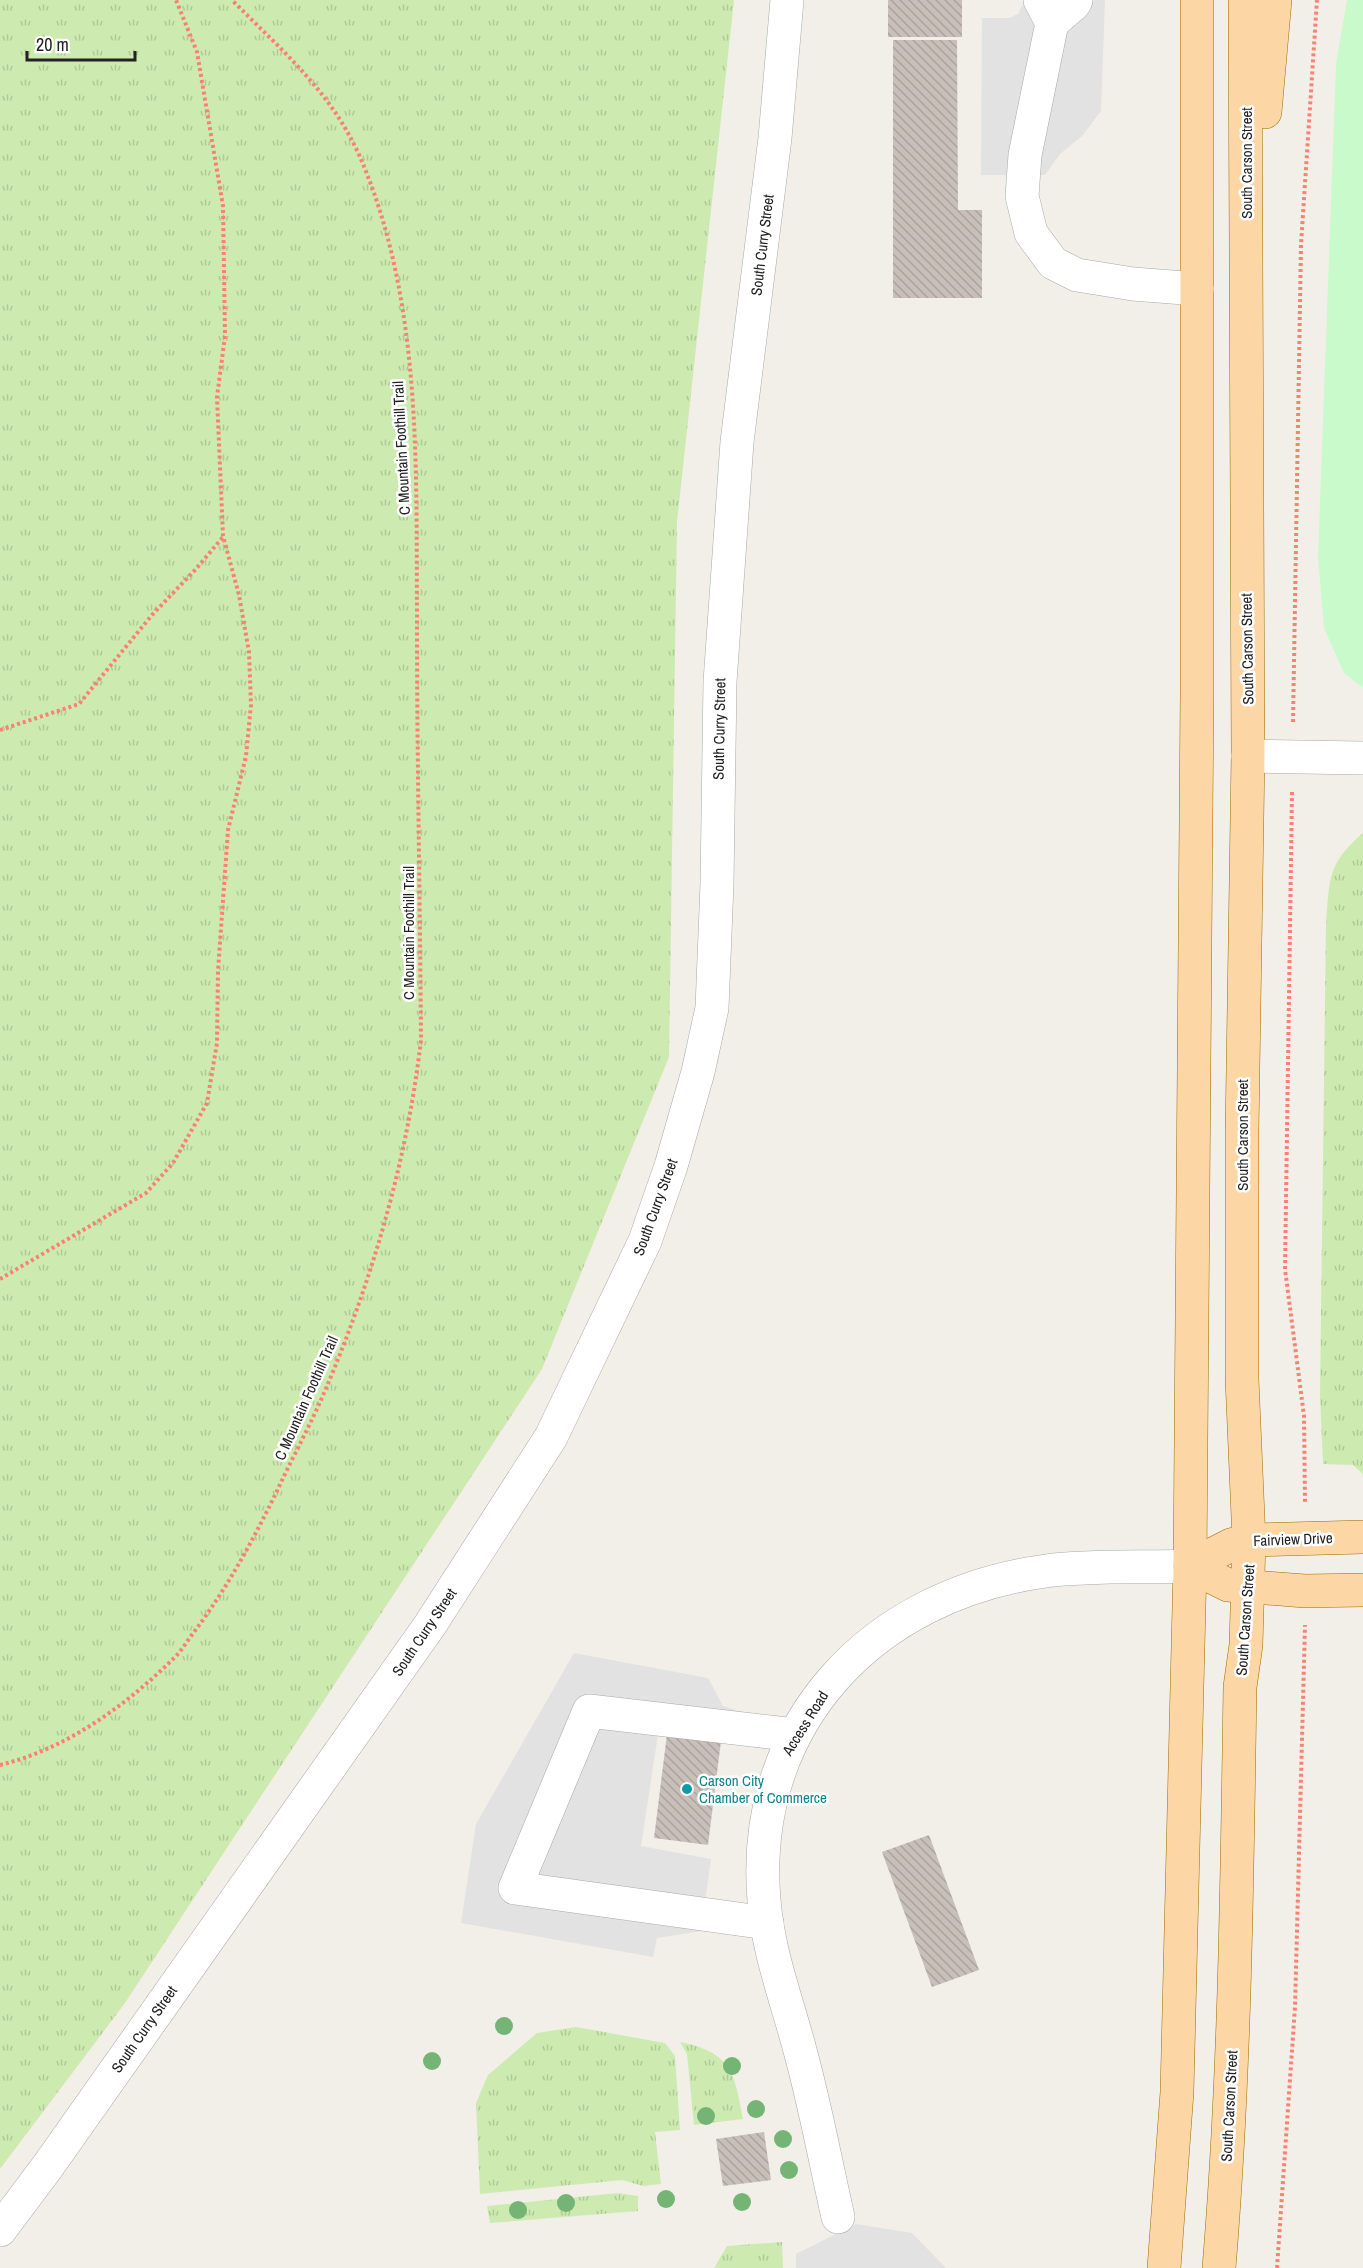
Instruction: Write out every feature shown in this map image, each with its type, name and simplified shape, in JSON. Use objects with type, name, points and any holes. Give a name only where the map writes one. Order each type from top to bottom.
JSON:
[{"type":"main road","points":[[1164,2268],[1178,2046],[1190,1566],[1197,754],[1197,0]]},
{"type":"main road","name":"South Carson Street","points":[[1219,2268],[1226,2188],[1236,1959],[1240,1687],[1246,1645],[1250,1540],[1242,1379],[1242,1132],[1248,756],[1245,0]]},
{"type":"main road","points":[[1246,174],[1264,121],[1275,0]]},
{"type":"main road","points":[[1197,754],[1248,756]]},
{"type":"main road","name":"Fairview Drive","points":[[1190,1566],[1231,1545],[1250,1540],[1363,1537]]},
{"type":"main road","points":[[1190,1566],[1228,1585],[1305,1591],[1363,1590]]},
{"type":"street","name":"South Curry Street","points":[[0,2230],[48,2166],[430,1625],[551,1437],[645,1241],[674,1155],[698,1072],[712,1008],[717,884],[720,682],[736,453],[775,138],[787,0]]},
{"type":"street","points":[[1076,0],[1074,4],[1046,11],[1025,155],[1022,196],[1030,233],[1053,263],[1077,275],[1133,284],[1197,289]]},
{"type":"street","points":[[1248,756],[1363,758]]},
{"type":"street","name":"Access Road","points":[[838,2217],[802,2058],[767,1923],[762,1847],[768,1809],[782,1761],[795,1735],[834,1679],[860,1651],[909,1615],[950,1597],[1005,1580],[1047,1571],[1190,1566]]},
{"type":"street","points":[[767,1923],[515,1888],[590,1711],[795,1735]]},
{"type":"path","points":[[0,1279],[146,1193],[173,1163],[207,1103],[217,1043],[218,971],[228,830],[246,756],[251,705],[249,652],[239,595],[223,536],[217,397],[225,336],[224,206],[197,52],[176,0]]},
{"type":"path","name":"C Mountain Foothill Trail","points":[[0,1765],[25,1759],[83,1732],[174,1659],[207,1615],[245,1557],[324,1394],[359,1304],[385,1222],[414,1102],[421,1040],[418,550],[409,358],[399,284],[385,226],[359,155],[337,117],[313,80],[232,0]]},
{"type":"path","points":[[1294,675],[1301,245],[1317,0]]},
{"type":"path","points":[[0,730],[79,704],[152,615],[195,570],[223,536]]},
{"type":"path","points":[[1292,827],[1286,1269],[1304,1416],[1305,1486]]},
{"type":"path","points":[[1277,2268],[1295,2007],[1305,1660]]},
{"type":"green space","points":[[0,0],[734,0],[677,522],[669,1057],[542,1369],[125,2003],[0,2169]]},
{"type":"green space","points":[[1347,0],[1363,0],[1363,688],[1344,673],[1324,628],[1318,558],[1336,64]]},
{"type":"green space","points":[[1363,833],[1363,1474],[1353,1465],[1323,1464],[1320,1395],[1328,894],[1332,873],[1337,863],[1351,844]]},
{"type":"green space","points":[[576,2027],[665,2043],[675,2056],[680,2130],[655,2132],[661,2184],[643,2186],[622,2180],[480,2194],[476,2103],[488,2075],[537,2033]]},
{"type":"green space","points":[[680,2042],[710,2052],[728,2067],[737,2089],[743,2119],[694,2125],[687,2054]]},
{"type":"green space","points":[[618,2193],[638,2196],[638,2211],[490,2223],[487,2206]]},
{"type":"green space","points":[[782,2242],[783,2268],[714,2268],[727,2246]]},
{"type":"shaded area","points":[[1025,0],[1105,0],[1101,111],[1082,136],[1060,154],[1045,175],[981,175],[982,18],[1009,18],[1018,14]]},
{"type":"shaded area","points":[[574,1653],[708,1678],[723,1706],[748,1714],[659,1728],[641,1846],[711,1859],[701,1931],[657,1938],[653,1957],[461,1923],[476,1824]]},
{"type":"shaded area","points":[[856,2224],[912,2233],[946,2268],[796,2268],[796,2254]]},
{"type":"building","points":[[888,0],[962,0],[962,37],[888,37]]},
{"type":"building","points":[[893,40],[957,40],[958,210],[982,210],[982,298],[893,298]]},
{"type":"building","name":"Carson City Chamber of Commerce","points":[[667,1734],[721,1741],[708,1845],[654,1838]]},
{"type":"building","points":[[929,1835],[979,1970],[932,1987],[882,1852]]},
{"type":"building","points":[[764,2132],[771,2180],[723,2186],[716,2139]]},
{"type":"place","name":"Carson City Chamber of Commerce","points":[[687,1789]]}]
